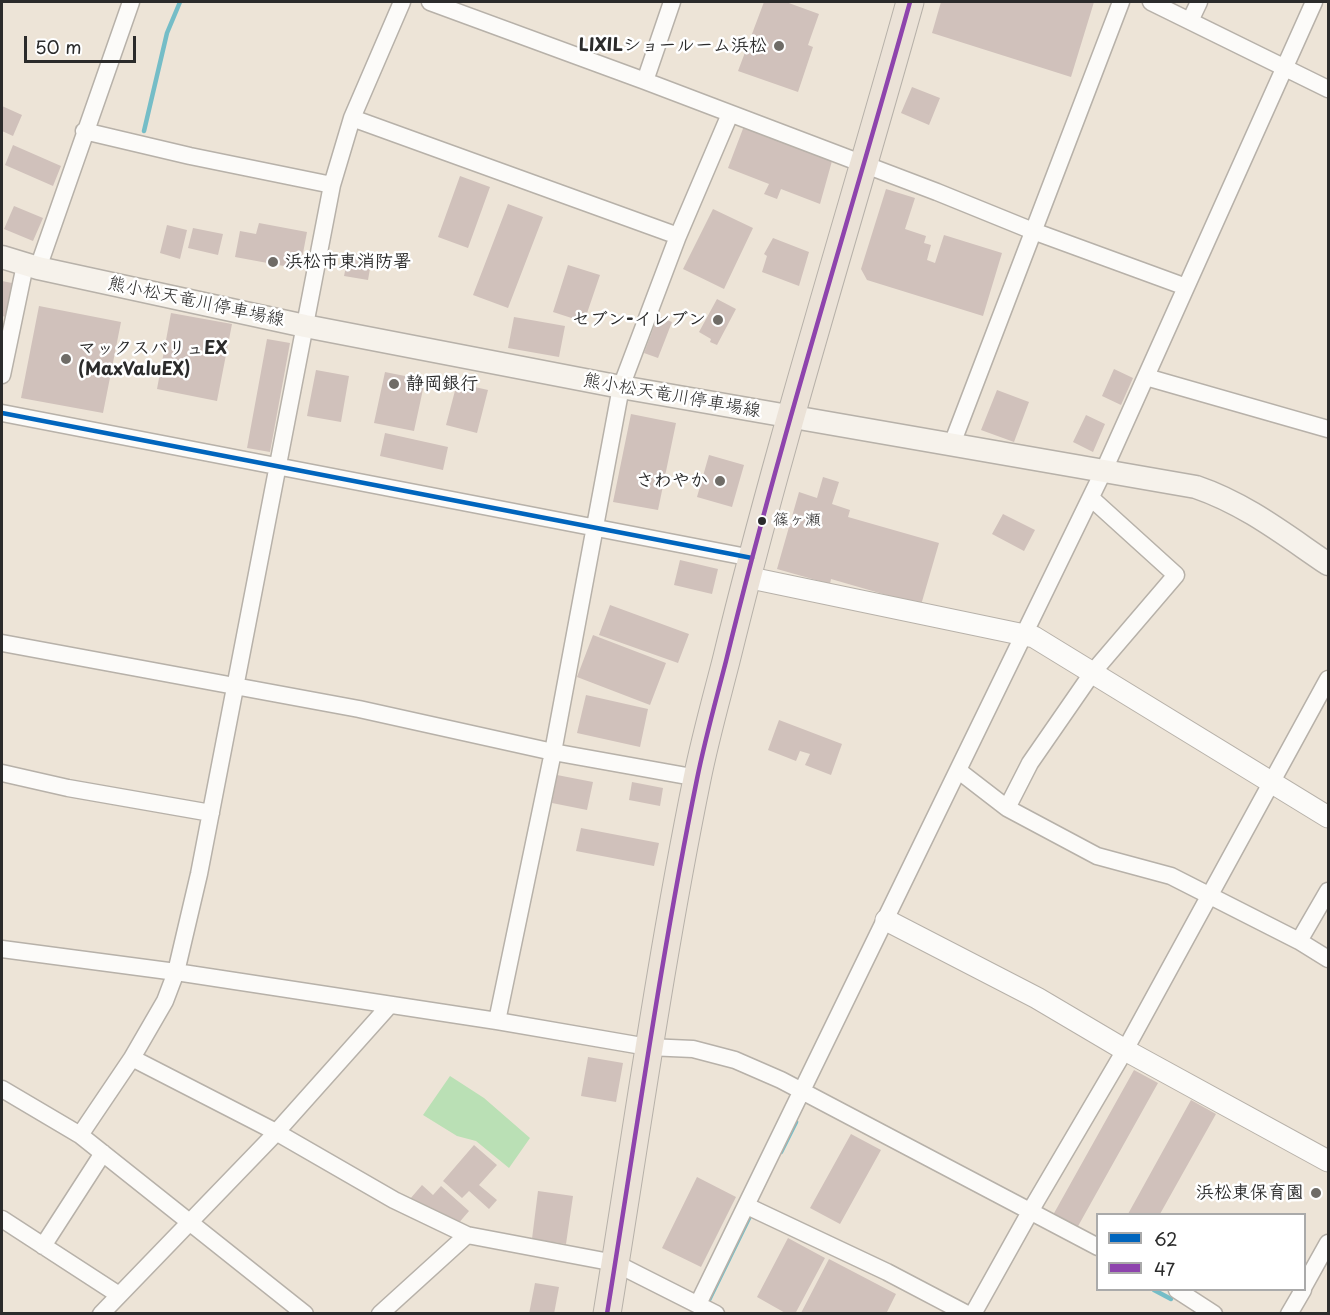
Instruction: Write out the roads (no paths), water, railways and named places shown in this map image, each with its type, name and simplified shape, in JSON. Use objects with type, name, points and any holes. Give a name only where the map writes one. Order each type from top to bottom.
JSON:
[{"type":"highway","points":[[607,1314],[648,1047],[698,777],[749,568],[790,418],[865,165],[910,2]]},
{"type":"main road","name":"熊小松天竜川停車場線","points":[[2,257],[31,267],[305,326],[621,387],[1196,487],[1224,496],[1257,515],[1329,564]]},
{"type":"street","points":[[2,375],[31,267],[131,2]]},
{"type":"street","points":[[80,1135],[132,1058],[165,1001],[176,972],[199,874],[332,185],[352,118],[402,2]]},
{"type":"street","points":[[430,2],[645,81],[1033,231],[1186,287]]},
{"type":"street","points":[[645,81],[672,2]]},
{"type":"street","points":[[952,444],[1121,2]]},
{"type":"street","points":[[1151,2],[1329,89]]},
{"type":"street","points":[[1190,21],[1198,2]]},
{"type":"street","points":[[698,1304],[1091,498],[1314,2]]},
{"type":"street","points":[[497,1021],[553,752],[621,387],[678,236],[730,114]]},
{"type":"street","points":[[352,118],[678,236]]},
{"type":"street","points":[[84,131],[190,156],[332,185]]},
{"type":"street","points":[[1146,377],[1329,429]]},
{"type":"street","points":[[2,413],[596,529],[1034,637],[1329,817]]},
{"type":"street","points":[[1007,808],[1030,763],[1093,672],[1176,575],[1091,498]]},
{"type":"street","points":[[2,643],[359,710],[553,752],[698,777]]},
{"type":"street","points":[[973,1314],[1125,1050],[1329,679]]},
{"type":"street","points":[[959,771],[1007,808],[1097,856],[1171,876],[1299,941],[1329,959]]},
{"type":"street","points":[[2,773],[68,788],[211,813]]},
{"type":"street","points":[[1299,941],[1329,891]]},
{"type":"street","points":[[886,920],[1036,998],[1125,1050],[1329,1161]]},
{"type":"street","points":[[2,949],[176,972],[497,1021],[648,1047],[693,1049],[735,1060],[781,1080],[1096,1246]]},
{"type":"street","points":[[101,1314],[276,1132],[389,1006]]},
{"type":"street","points":[[132,1058],[276,1132],[394,1200],[467,1235],[615,1263],[716,1314]]},
{"type":"street","points":[[2,1089],[80,1135],[305,1314]]},
{"type":"street","points":[[44,1246],[103,1153]]},
{"type":"street","points":[[747,1206],[887,1272],[967,1314]]},
{"type":"street","points":[[2,1219],[119,1295]]},
{"type":"street","points":[[380,1314],[467,1235]]},
{"type":"street","points":[[1306,1284],[1329,1243]]},
{"type":"street","points":[[1179,1291],[1214,1314]]},
{"type":"street","points":[[1289,1314],[1302,1291]]},
{"type":"waterway","points":[[144,131],[167,33],[180,2]]},
{"type":"waterway","points":[[781,1152],[796,1122]]},
{"type":"waterway","points":[[709,1300],[749,1218]]},
{"type":"waterway","points":[[1156,1291],[1171,1299]]},
{"type":"place","name":"LIXILショールーム浜松","points":[[779,46]]},
{"type":"place","name":"浜松市東消防署","points":[[273,262]]},
{"type":"place","name":"セブン-イレブン","points":[[718,320]]},
{"type":"place","name":"マックスバリュEX (MaxValuEX)","points":[[66,359]]},
{"type":"place","name":"静岡銀行","points":[[394,384]]},
{"type":"place","name":"さわやか","points":[[720,481]]},
{"type":"place","name":"篠ヶ瀬","points":[[762,521]]},
{"type":"place","name":"浜松東保育園","points":[[1316,1193]]}]
